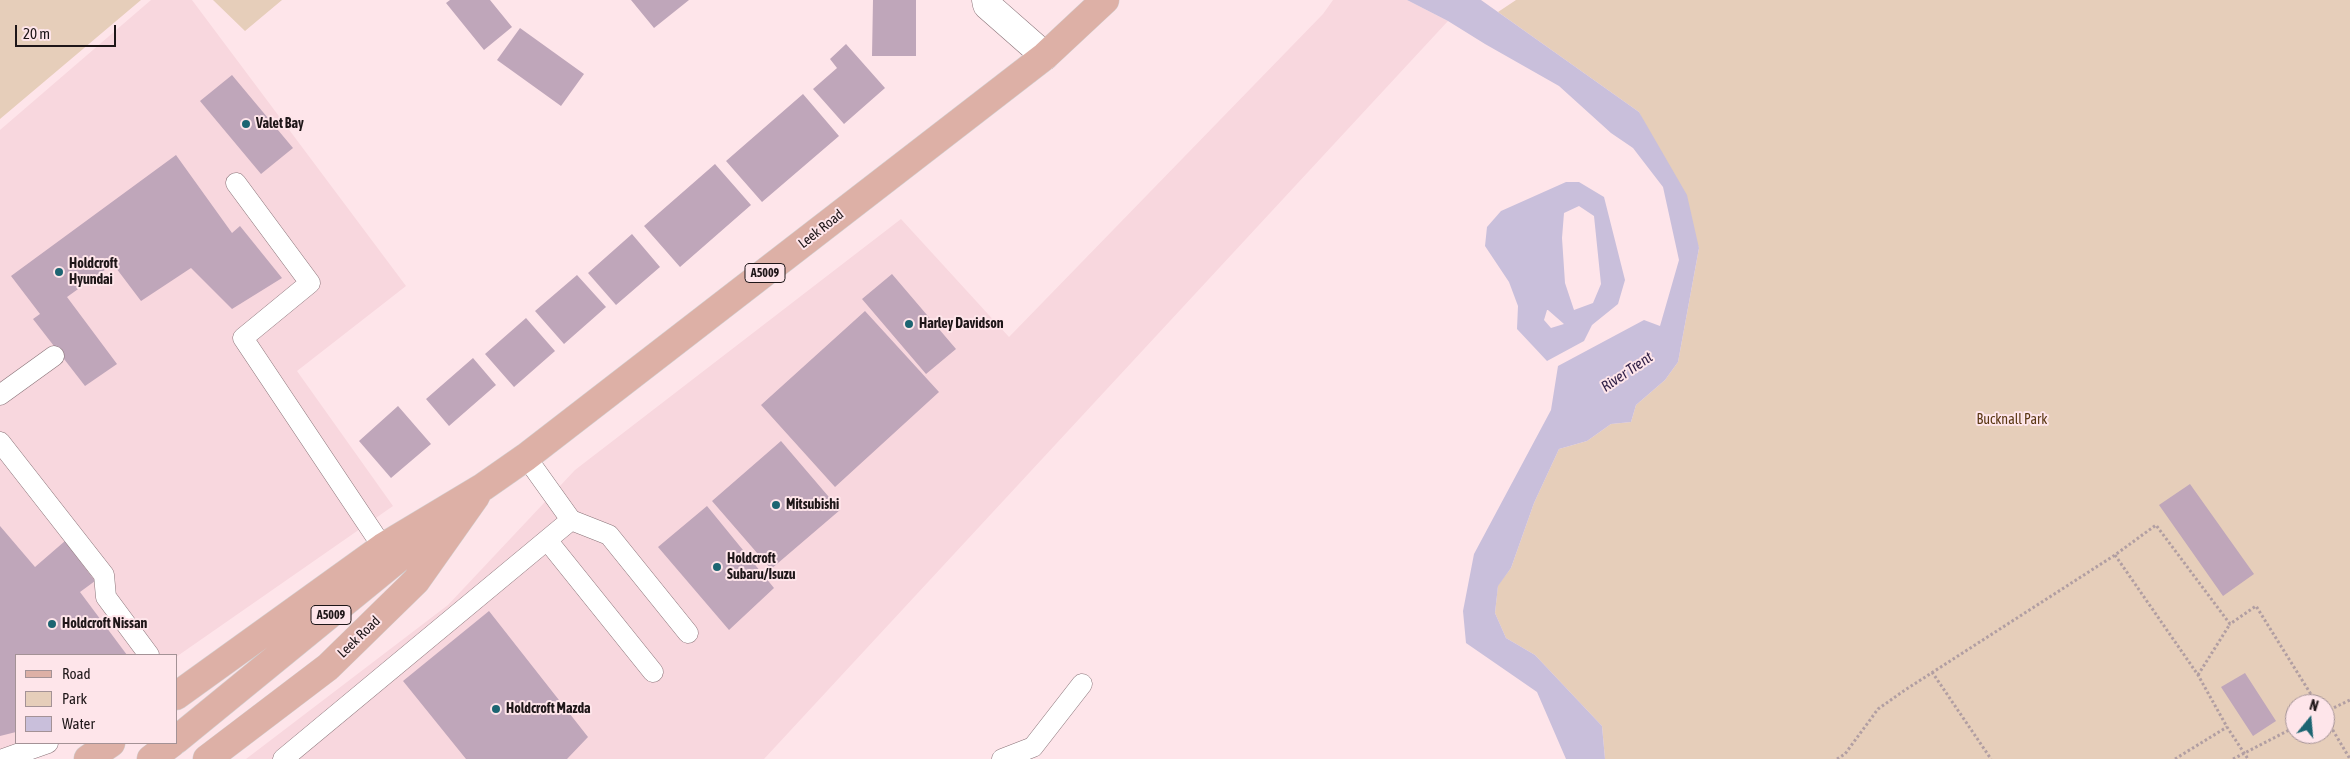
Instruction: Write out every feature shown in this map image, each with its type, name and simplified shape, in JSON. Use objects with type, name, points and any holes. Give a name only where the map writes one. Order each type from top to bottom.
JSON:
[{"type":"main road","name":"Leek Road","points":[[178,695],[389,555],[526,457],[1045,56],[1105,0]]},
{"type":"main road","name":"Leek Road","points":[[207,759],[328,667],[416,581],[483,487]]},
{"type":"main road","name":"A5009","points":[[178,738],[389,555]]},
{"type":"main road","points":[[88,759],[110,744]]},
{"type":"main road","points":[[150,759],[171,744]]},
{"type":"street","points":[[986,0],[987,5],[1045,56]]},
{"type":"lane","points":[[236,182],[310,283],[243,338],[389,555]]},
{"type":"lane","points":[[0,395],[54,356]]},
{"type":"lane","points":[[0,442],[104,575],[106,597],[148,654]]},
{"type":"lane","points":[[526,457],[571,520],[609,535],[688,633]]},
{"type":"lane","points":[[283,759],[571,520]]},
{"type":"lane","points":[[547,540],[653,672]]},
{"type":"lane","points":[[1002,759],[1033,746],[1082,684]]},
{"type":"lane","points":[[3,759],[45,744]]},
{"type":"path","points":[[1837,759],[1845,754],[1878,709],[1932,672],[2115,555],[2156,525],[2230,624]]},
{"type":"path","points":[[2115,555],[2198,675],[2227,728],[2248,759]]},
{"type":"path","points":[[2198,675],[2230,624],[2256,606],[2311,694]]},
{"type":"path","points":[[1932,672],[1991,759]]},
{"type":"path","points":[[2335,707],[2350,700]]},
{"type":"path","points":[[2175,759],[2227,728]]},
{"type":"path","points":[[2233,759],[2285,732]]},
{"type":"path","points":[[2335,734],[2350,759]]},
{"type":"shaded area","points":[[151,0],[192,0],[406,286],[297,371],[393,506],[178,656],[178,654],[15,654],[15,744],[49,744],[0,759],[0,130]]},
{"type":"shaded area","points":[[1333,0],[1407,0],[1448,21],[764,759],[246,759],[448,605],[575,470],[901,219],[1009,337],[1323,14]]},
{"type":"green space","points":[[0,0],[141,0],[0,119]]},
{"type":"green space","points":[[213,0],[282,0],[245,31]]},
{"type":"green space","name":"Bucknall Park","points":[[1516,0],[2350,0],[2350,759],[1605,759],[1602,726],[1535,655],[1506,638],[1495,613],[1498,585],[1511,568],[1534,503],[1559,449],[1587,441],[1611,424],[1631,422],[1636,405],[1665,380],[1678,362],[1699,248],[1639,112],[1498,12]]},
{"type":"water","name":"River Trent","points":[[1407,0],[1481,0],[1639,112],[1687,195],[1699,248],[1678,362],[1665,380],[1636,405],[1631,422],[1611,424],[1587,441],[1559,449],[1534,503],[1511,568],[1498,586],[1495,613],[1506,638],[1535,655],[1602,726],[1605,759],[1566,759],[1537,692],[1466,643],[1463,611],[1474,554],[1551,410],[1558,366],[1644,320],[1660,326],[1679,260],[1663,187],[1633,148],[1611,133],[1559,86],[1448,21]]},
{"type":"water","points":[[1566,182],[1579,182],[1604,197],[1625,280],[1618,304],[1592,325],[1584,341],[1547,361],[1517,329],[1518,306],[1509,282],[1485,246],[1487,227],[1501,211]],"holes":[[[1579,206],[1594,216],[1601,284],[1593,303],[1574,310],[1565,283],[1562,238],[1564,213]],[[1548,310],[1564,324],[1551,328],[1544,320]]]},
{"type":"building","points":[[450,0],[490,0],[512,27],[484,50],[446,3]]},
{"type":"building","points":[[631,0],[689,0],[654,28]]},
{"type":"building","points":[[873,0],[916,0],[916,56],[872,56]]},
{"type":"building","points":[[520,28],[584,74],[561,106],[497,60]]},
{"type":"building","points":[[846,44],[885,88],[844,124],[813,89],[837,68],[830,59]]},
{"type":"building","name":"Valet Bay","points":[[232,75],[293,148],[261,174],[200,101]]},
{"type":"building","points":[[803,94],[839,136],[762,202],[726,161]]},
{"type":"building","name":"Holdcroft Hyundai","points":[[176,155],[232,233],[240,226],[282,278],[232,309],[191,268],[141,301],[113,264],[67,297],[117,364],[85,386],[33,319],[40,314],[11,276]]},
{"type":"building","points":[[715,164],[751,205],[680,267],[644,226]]},
{"type":"building","points":[[632,234],[660,267],[616,305],[588,273]]},
{"type":"building","name":"Harley Davidson","points":[[892,274],[956,349],[926,374],[862,299]]},
{"type":"building","points":[[577,275],[606,307],[564,344],[535,311]]},
{"type":"building","points":[[865,311],[939,392],[835,487],[761,405]]},
{"type":"building","points":[[526,318],[555,351],[514,387],[485,354]]},
{"type":"building","points":[[473,358],[496,385],[449,426],[426,399]]},
{"type":"building","points":[[398,406],[431,444],[391,478],[359,441]]},
{"type":"building","name":"Mitsubishi","points":[[781,441],[840,510],[771,569],[712,501]]},
{"type":"building","points":[[2190,484],[2254,574],[2223,596],[2159,505]]},
{"type":"building","name":"Holdcroft Subaru/Isuzu","points":[[707,506],[774,588],[729,630],[658,547]]},
{"type":"building","name":"Holdcroft Nissan","points":[[0,526],[35,567],[65,541],[95,581],[80,592],[126,654],[15,654],[15,732],[0,736]]},
{"type":"building","name":"Holdcroft Mazda","points":[[489,611],[588,737],[567,759],[466,759],[403,681]]},
{"type":"building","points":[[2245,673],[2276,721],[2253,736],[2221,687]]},
{"type":"place","name":"Valet Bay","points":[[246,124]]},
{"type":"place","name":"Holdcroft Hyundai","points":[[59,272]]},
{"type":"place","name":"Harley Davidson","points":[[909,324]]},
{"type":"place","name":"Mitsubishi","points":[[776,505]]},
{"type":"place","name":"Holdcroft Subaru/Isuzu","points":[[717,567]]},
{"type":"place","name":"Holdcroft Nissan","points":[[52,624]]},
{"type":"place","name":"Holdcroft Mazda","points":[[496,709]]}]
